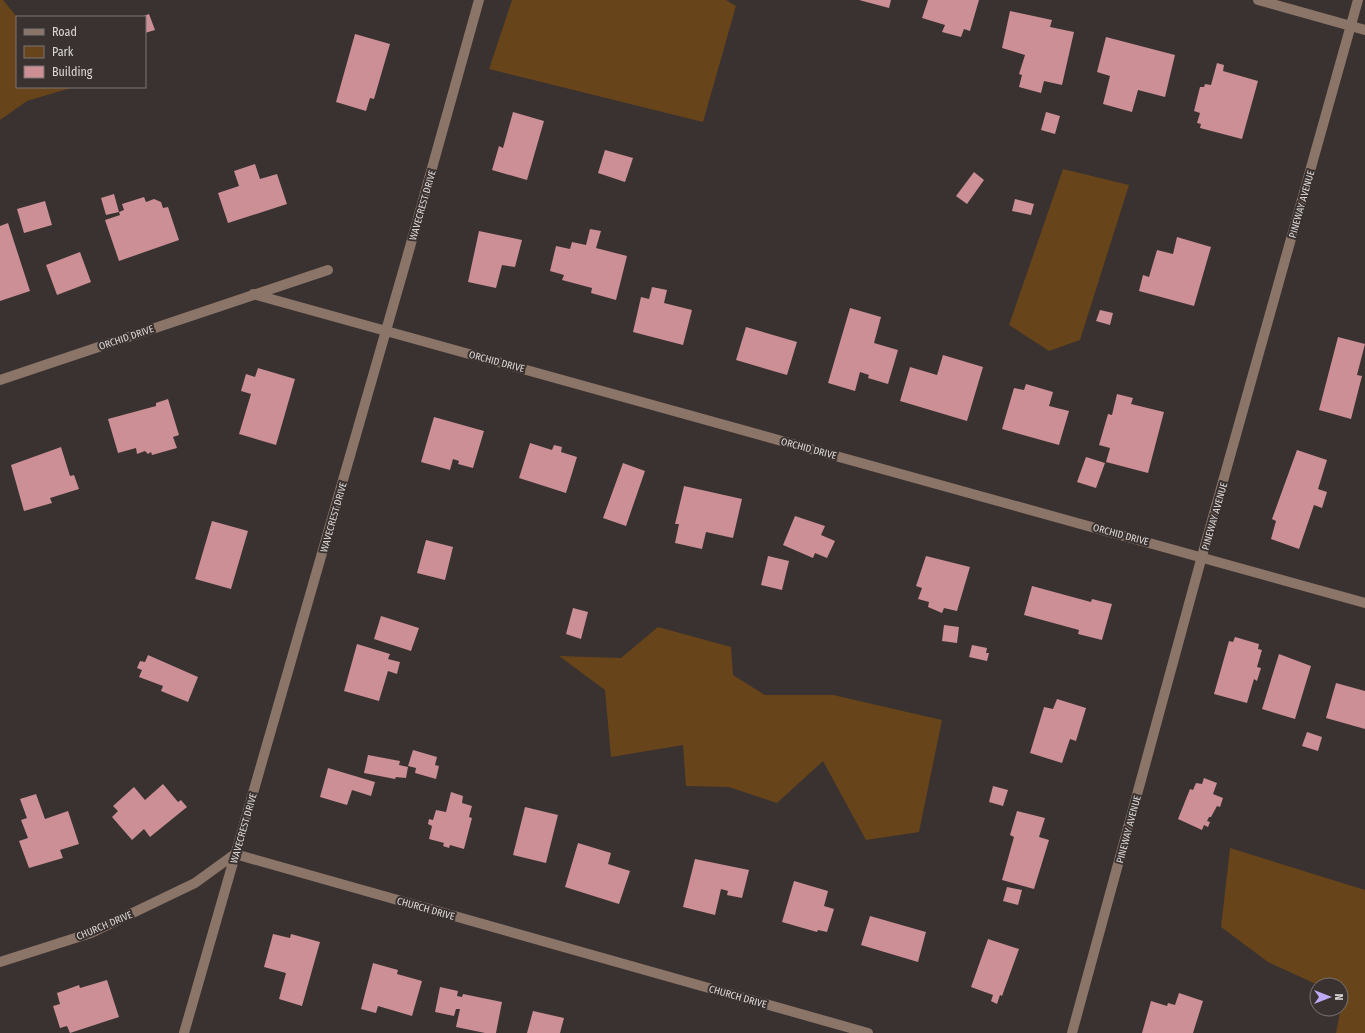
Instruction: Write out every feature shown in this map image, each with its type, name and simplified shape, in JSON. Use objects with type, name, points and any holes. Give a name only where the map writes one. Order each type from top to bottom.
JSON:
[{"type":"street","name":"WAVECREST DRIVE","points":[[184,1033],[386,331],[479,0]]},
{"type":"street","points":[[1258,0],[1365,30]]},
{"type":"street","name":"PINEWAY AVENUE","points":[[1072,1033],[1202,556],[1358,0]]},
{"type":"street","name":"ORCHID DRIVE","points":[[0,380],[328,270]]},
{"type":"street","name":"ORCHID DRIVE","points":[[253,294],[1202,556],[1365,603]]},
{"type":"street","name":"CHURCH DRIVE","points":[[0,962],[90,933],[195,883],[235,854],[868,1033]]},
{"type":"green space","points":[[0,0],[3,0],[16,16],[16,88],[71,88],[27,101],[0,120]]},
{"type":"green space","points":[[512,0],[726,0],[736,6],[703,122],[489,69]]},
{"type":"green space","points":[[1063,169],[1129,185],[1080,340],[1049,351],[1009,325]]},
{"type":"green space","points":[[658,627],[731,647],[733,675],[765,695],[833,695],[942,720],[919,832],[866,840],[823,761],[777,803],[729,787],[686,786],[683,745],[611,757],[605,690],[559,656],[621,658]]},
{"type":"green space","points":[[1230,848],[1365,890],[1365,1033],[1336,1033],[1339,1017],[1349,1017],[1349,977],[1309,977],[1309,981],[1268,962],[1221,927]]},
{"type":"building","points":[[859,0],[891,0],[889,8]]},
{"type":"building","points":[[928,0],[979,0],[970,31],[964,29],[961,37],[942,32],[945,25],[922,18]]},
{"type":"building","points":[[1010,11],[1052,20],[1050,27],[1074,32],[1062,85],[1044,81],[1041,93],[1019,87],[1022,75],[1019,74],[1025,55],[1002,48]]},
{"type":"building","points":[[149,14],[155,30],[146,33],[146,16],[144,16]]},
{"type":"building","points":[[355,34],[390,44],[374,99],[370,98],[366,111],[336,102]]},
{"type":"building","points":[[1106,37],[1175,55],[1165,97],[1138,90],[1132,112],[1103,104],[1110,76],[1097,72]]},
{"type":"building","points":[[1217,63],[1224,65],[1223,71],[1258,81],[1242,139],[1200,128],[1201,124],[1197,123],[1200,113],[1194,111],[1200,87],[1204,87],[1205,84],[1211,85]]},
{"type":"building","points":[[513,112],[544,121],[527,180],[492,170],[499,146],[503,148]]},
{"type":"building","points":[[1046,112],[1060,116],[1055,134],[1041,130]]},
{"type":"building","points":[[605,150],[633,158],[625,182],[598,173]]},
{"type":"building","points":[[255,164],[260,179],[277,174],[287,204],[228,223],[218,193],[239,186],[234,171]]},
{"type":"building","points":[[974,172],[984,180],[967,204],[956,196]]},
{"type":"building","points":[[114,194],[119,212],[106,215],[101,198]]},
{"type":"building","points":[[144,197],[146,202],[154,199],[161,202],[163,208],[168,207],[179,240],[119,261],[105,220],[120,215],[119,212],[124,210],[122,204]]},
{"type":"building","points":[[1015,199],[1034,204],[1031,215],[1012,211]]},
{"type":"building","points":[[45,201],[52,225],[24,233],[17,209]]},
{"type":"building","points":[[8,223],[30,291],[0,301],[0,226]]},
{"type":"building","points":[[590,229],[601,231],[596,248],[627,256],[616,300],[591,293],[592,288],[562,280],[564,275],[550,271],[556,246],[570,249],[572,242],[586,245]]},
{"type":"building","points":[[479,231],[522,240],[515,267],[502,265],[496,288],[468,282]]},
{"type":"building","points":[[1177,237],[1211,247],[1194,306],[1139,291],[1143,275],[1149,277],[1157,250],[1173,254]]},
{"type":"building","points":[[80,252],[91,282],[57,295],[46,265]]},
{"type":"building","points":[[652,287],[667,290],[664,303],[692,310],[683,345],[633,332],[641,297],[649,299]]},
{"type":"building","points":[[850,308],[881,317],[874,343],[898,350],[888,384],[868,378],[869,375],[860,372],[855,391],[828,383]]},
{"type":"building","points":[[1100,310],[1113,313],[1110,325],[1096,321]]},
{"type":"building","points":[[746,327],[797,342],[787,375],[736,360]]},
{"type":"building","points":[[1338,337],[1365,344],[1357,375],[1362,376],[1351,419],[1319,410]]},
{"type":"building","points":[[943,355],[983,367],[967,421],[900,401],[910,367],[937,375]]},
{"type":"building","points":[[258,368],[295,379],[276,445],[239,434],[251,394],[241,391],[246,374],[255,377]]},
{"type":"building","points":[[1026,384],[1053,392],[1049,406],[1069,411],[1059,445],[1002,429],[1014,388],[1024,390]]},
{"type":"building","points":[[1117,394],[1133,398],[1131,404],[1164,412],[1148,473],[1106,462],[1110,448],[1099,445],[1108,414],[1112,415]]},
{"type":"building","points":[[168,399],[179,435],[173,437],[177,448],[152,455],[151,452],[148,454],[145,451],[137,454],[136,448],[118,453],[108,419],[156,406],[156,403]]},
{"type":"building","points":[[434,417],[484,431],[473,468],[458,464],[459,461],[453,459],[450,470],[421,462]]},
{"type":"building","points":[[530,443],[552,450],[554,445],[562,447],[561,452],[577,457],[566,493],[519,478]]},
{"type":"building","points":[[61,447],[70,476],[74,475],[79,489],[50,498],[52,503],[24,511],[11,465]]},
{"type":"building","points":[[1297,450],[1327,460],[1318,489],[1327,492],[1322,508],[1314,505],[1299,549],[1271,539],[1276,521],[1272,519]]},
{"type":"building","points":[[1086,457],[1105,463],[1096,488],[1077,482]]},
{"type":"building","points":[[623,463],[645,471],[626,526],[603,518]]},
{"type":"building","points":[[684,486],[742,499],[733,538],[706,532],[702,549],[675,543],[679,524],[675,524]]},
{"type":"building","points":[[795,516],[825,526],[821,535],[835,541],[827,558],[815,553],[813,558],[783,545]]},
{"type":"building","points":[[212,521],[248,531],[231,589],[195,579]]},
{"type":"building","points":[[426,540],[453,547],[445,580],[417,573]]},
{"type":"building","points":[[768,556],[789,561],[782,590],[761,585]]},
{"type":"building","points":[[926,556],[970,567],[957,611],[944,608],[942,613],[928,607],[929,602],[918,599],[922,588],[916,586]]},
{"type":"building","points":[[1032,586],[1091,602],[1092,599],[1112,604],[1102,640],[1078,634],[1079,630],[1024,615]]},
{"type":"building","points":[[573,608],[588,612],[581,639],[566,634]]},
{"type":"building","points":[[381,616],[419,628],[411,651],[374,639]]},
{"type":"building","points":[[944,625],[959,627],[957,643],[942,641]]},
{"type":"building","points":[[1235,637],[1259,644],[1258,649],[1262,650],[1257,667],[1261,668],[1257,681],[1254,679],[1247,703],[1214,694],[1229,641],[1233,642]]},
{"type":"building","points":[[357,644],[390,654],[388,659],[400,662],[397,674],[388,671],[379,701],[344,691]]},
{"type":"building","points":[[972,645],[987,648],[986,653],[989,653],[987,661],[969,657]]},
{"type":"building","points":[[1279,654],[1311,666],[1295,719],[1262,709]]},
{"type":"building","points":[[148,655],[198,677],[188,702],[161,691],[163,686],[139,677],[142,670],[137,668],[140,661],[145,662]]},
{"type":"building","points":[[1336,683],[1365,691],[1365,729],[1326,718]]},
{"type":"building","points":[[1057,699],[1086,708],[1076,741],[1070,739],[1062,763],[1030,753],[1044,707],[1053,709]]},
{"type":"building","points":[[1307,732],[1322,737],[1318,751],[1302,746]]},
{"type":"building","points":[[413,750],[437,757],[435,765],[439,766],[436,779],[415,773],[416,768],[408,766]]},
{"type":"building","points":[[368,755],[400,761],[399,765],[408,767],[406,778],[396,777],[395,779],[364,773]]},
{"type":"building","points":[[328,768],[375,782],[371,796],[352,790],[347,805],[320,797]]},
{"type":"building","points":[[1204,778],[1217,783],[1213,794],[1223,798],[1220,807],[1217,806],[1211,817],[1209,817],[1207,821],[1210,822],[1208,827],[1204,825],[1202,830],[1178,819],[1190,789],[1193,790],[1196,783],[1202,784]]},
{"type":"building","points":[[163,784],[178,802],[181,800],[187,807],[150,837],[144,829],[132,840],[112,817],[118,811],[113,806],[134,787],[145,800]]},
{"type":"building","points":[[993,786],[1008,790],[1003,806],[989,802]]},
{"type":"building","points":[[451,792],[463,796],[462,803],[472,806],[469,817],[472,818],[464,849],[450,845],[449,848],[443,846],[444,843],[429,839],[432,826],[428,824],[429,819],[433,820],[436,810],[446,812]]},
{"type":"building","points":[[36,794],[45,819],[68,811],[79,844],[60,850],[63,858],[29,868],[19,841],[28,838],[21,820],[27,818],[20,799]]},
{"type":"building","points":[[525,807],[558,815],[546,863],[513,855]]},
{"type":"building","points":[[1017,811],[1045,818],[1039,837],[1049,840],[1034,889],[1002,880],[1014,837],[1010,835]]},
{"type":"building","points":[[578,843],[611,853],[608,864],[630,871],[619,904],[565,887]]},
{"type":"building","points":[[695,859],[749,870],[742,898],[727,895],[728,891],[721,889],[715,915],[683,907]]},
{"type":"building","points":[[794,881],[828,891],[824,906],[834,909],[827,932],[818,930],[817,932],[782,922]]},
{"type":"building","points":[[1007,887],[1022,890],[1018,905],[1003,901]]},
{"type":"building","points":[[870,916],[926,932],[918,962],[861,945]]},
{"type":"building","points":[[273,934],[290,938],[291,934],[320,942],[302,1006],[279,999],[286,973],[264,967]]},
{"type":"building","points":[[988,939],[1019,949],[1002,996],[1000,995],[997,1004],[991,1001],[993,995],[971,987]]},
{"type":"building","points":[[373,963],[398,970],[397,974],[422,981],[412,1016],[378,1006],[376,1013],[361,1009]]},
{"type":"building","points":[[107,980],[119,1017],[70,1033],[67,1026],[60,1028],[53,1006],[60,1004],[57,993],[79,985],[80,988]]},
{"type":"building","points":[[440,987],[458,991],[457,996],[462,997],[463,994],[502,1002],[496,1033],[485,1033],[456,1027],[460,1009],[456,1009],[454,1016],[435,1012]]},
{"type":"building","points":[[1179,993],[1203,1001],[1193,1033],[1142,1033],[1151,1001],[1167,1006],[1168,1003],[1175,1005]]},
{"type":"building","points":[[533,1011],[564,1018],[560,1033],[527,1033]]}]
